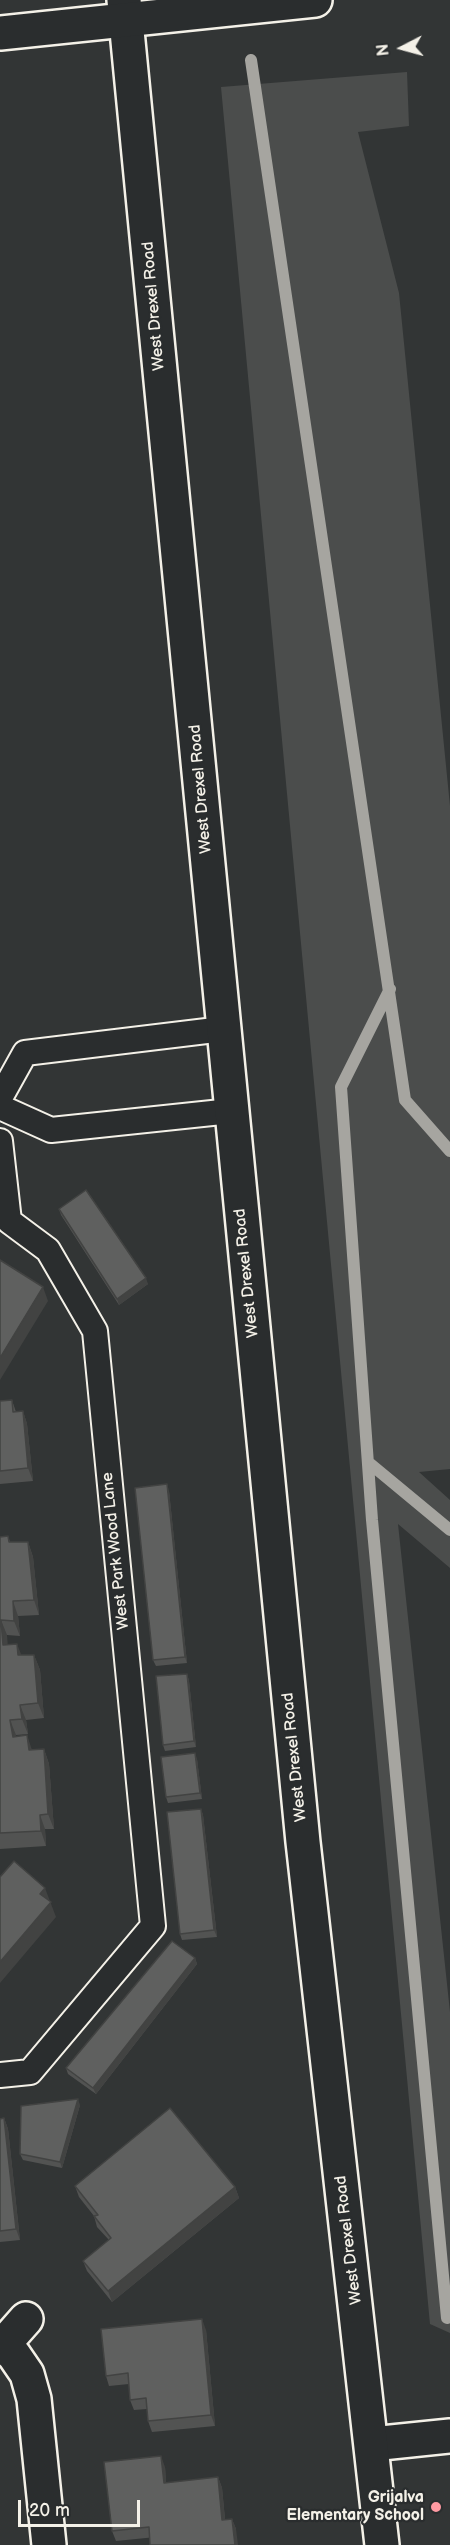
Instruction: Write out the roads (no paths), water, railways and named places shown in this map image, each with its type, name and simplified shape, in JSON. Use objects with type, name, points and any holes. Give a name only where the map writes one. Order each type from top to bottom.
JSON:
[{"type":"street","points":[[0,33],[126,10],[315,0]]},
{"type":"street","name":"West Drexel Road","points":[[126,10],[303,1842],[382,2545]]},
{"type":"street","points":[[26,2319],[2,2343],[27,2373],[34,2399],[49,2545]]},
{"type":"street","points":[[372,2444],[450,2436]]},
{"type":"lane","points":[[0,1098],[25,1053],[223,1029]]},
{"type":"lane","points":[[0,1107],[51,1130],[231,1111]]},
{"type":"lane","name":"West Park Wood Lane","points":[[0,1142],[9,1221],[48,1250],[95,1331],[153,1926],[30,2072],[0,2074]]},
{"type":"waterway","points":[[251,60],[405,1100],[450,1151]]},
{"type":"waterway","points":[[390,989],[341,1087],[372,1520],[447,2318]]},
{"type":"waterway","points":[[368,1462],[450,1530]]},
{"type":"place","name":"Grijalva Elementary School","points":[[436,2507]]}]
